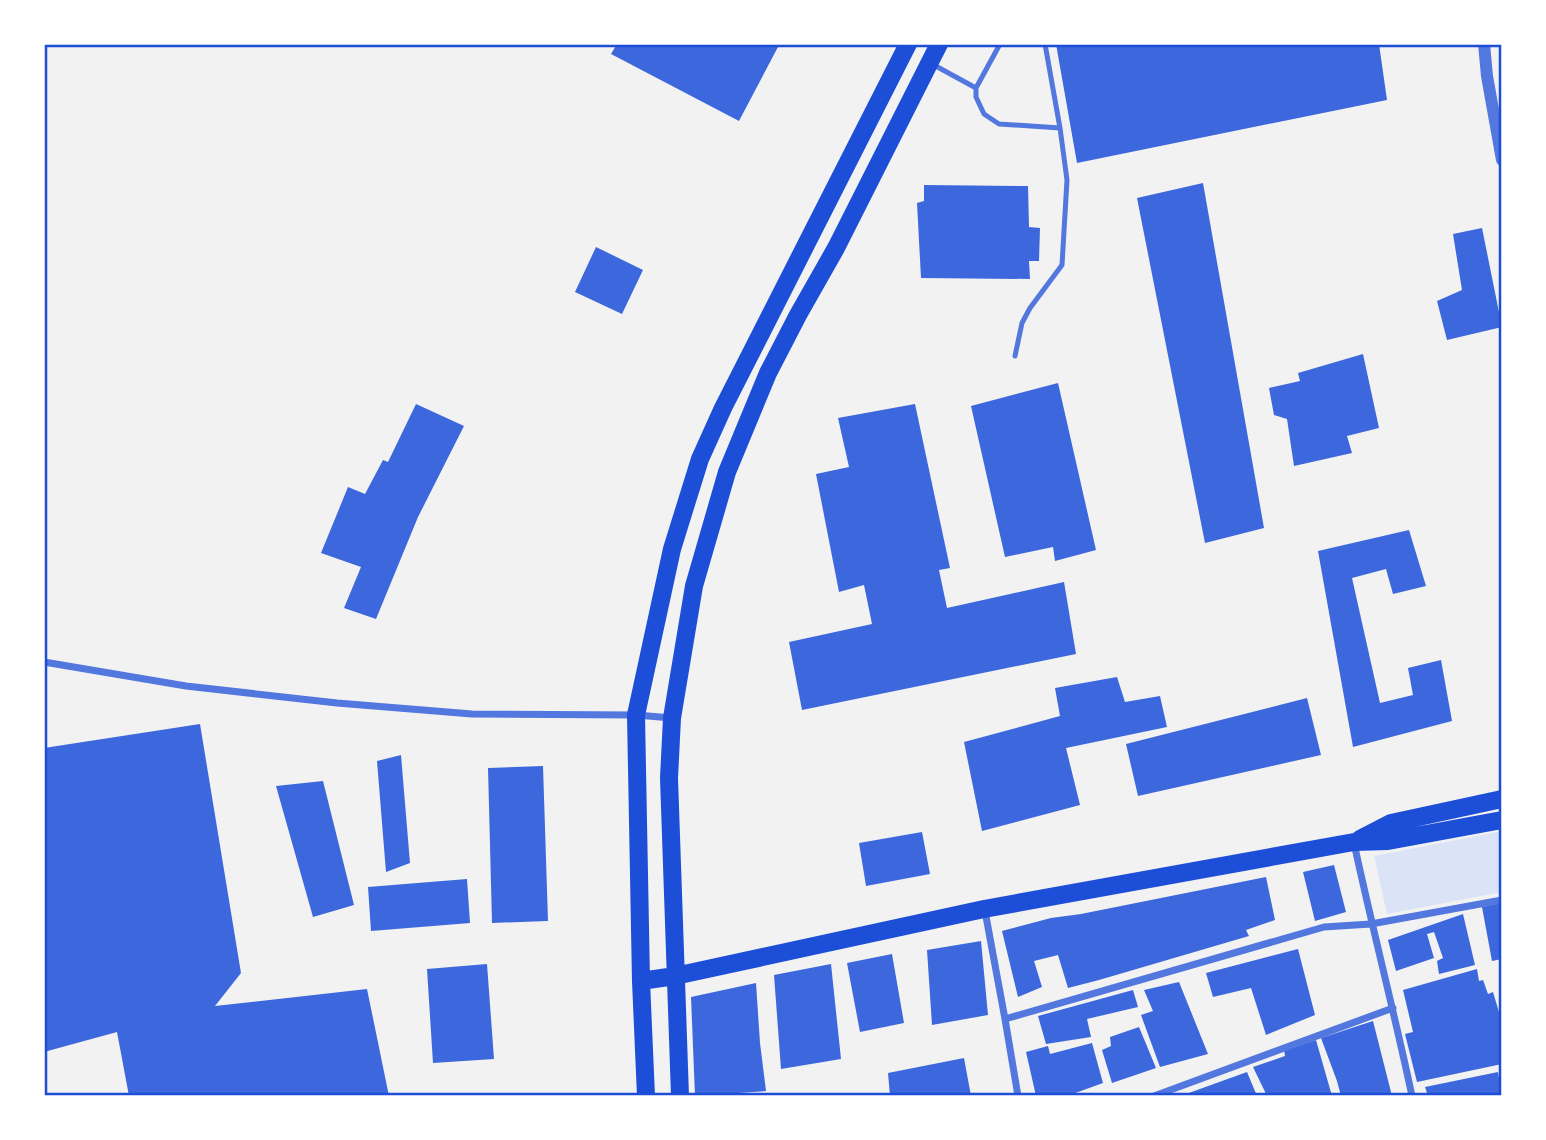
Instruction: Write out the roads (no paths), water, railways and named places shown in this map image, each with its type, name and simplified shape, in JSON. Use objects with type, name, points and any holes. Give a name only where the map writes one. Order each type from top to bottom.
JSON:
[{"type":"main road","points":[[646,1096],[636,715],[672,550],[700,459],[734,385],[908,44]]},
{"type":"main road","points":[[680,1096],[669,778],[672,718],[694,586],[727,472],[768,373],[836,248],[939,44]]},
{"type":"main road","points":[[1354,842],[1391,823],[1502,799]]},
{"type":"main road","points":[[641,981],[984,909],[1354,842],[1388,841],[1502,820]]},
{"type":"street","points":[[1484,44],[1486,76],[1502,160]]},
{"type":"street","points":[[44,662],[186,686],[337,703],[472,714],[636,715],[672,718]]},
{"type":"street","points":[[1354,842],[1412,1096]]},
{"type":"street","points":[[1005,1019],[1324,927],[1371,924],[1502,900]]},
{"type":"street","points":[[984,909],[1018,1096]]},
{"type":"street","points":[[1154,1096],[1393,1008]]},
{"type":"lane","points":[[1000,44],[976,88],[976,97],[984,114],[999,124],[1060,128]]},
{"type":"lane","points":[[1015,356],[1022,323],[1030,307],[1062,265],[1067,180],[1045,44]]},
{"type":"lane","points":[[929,63],[976,88]]}]
